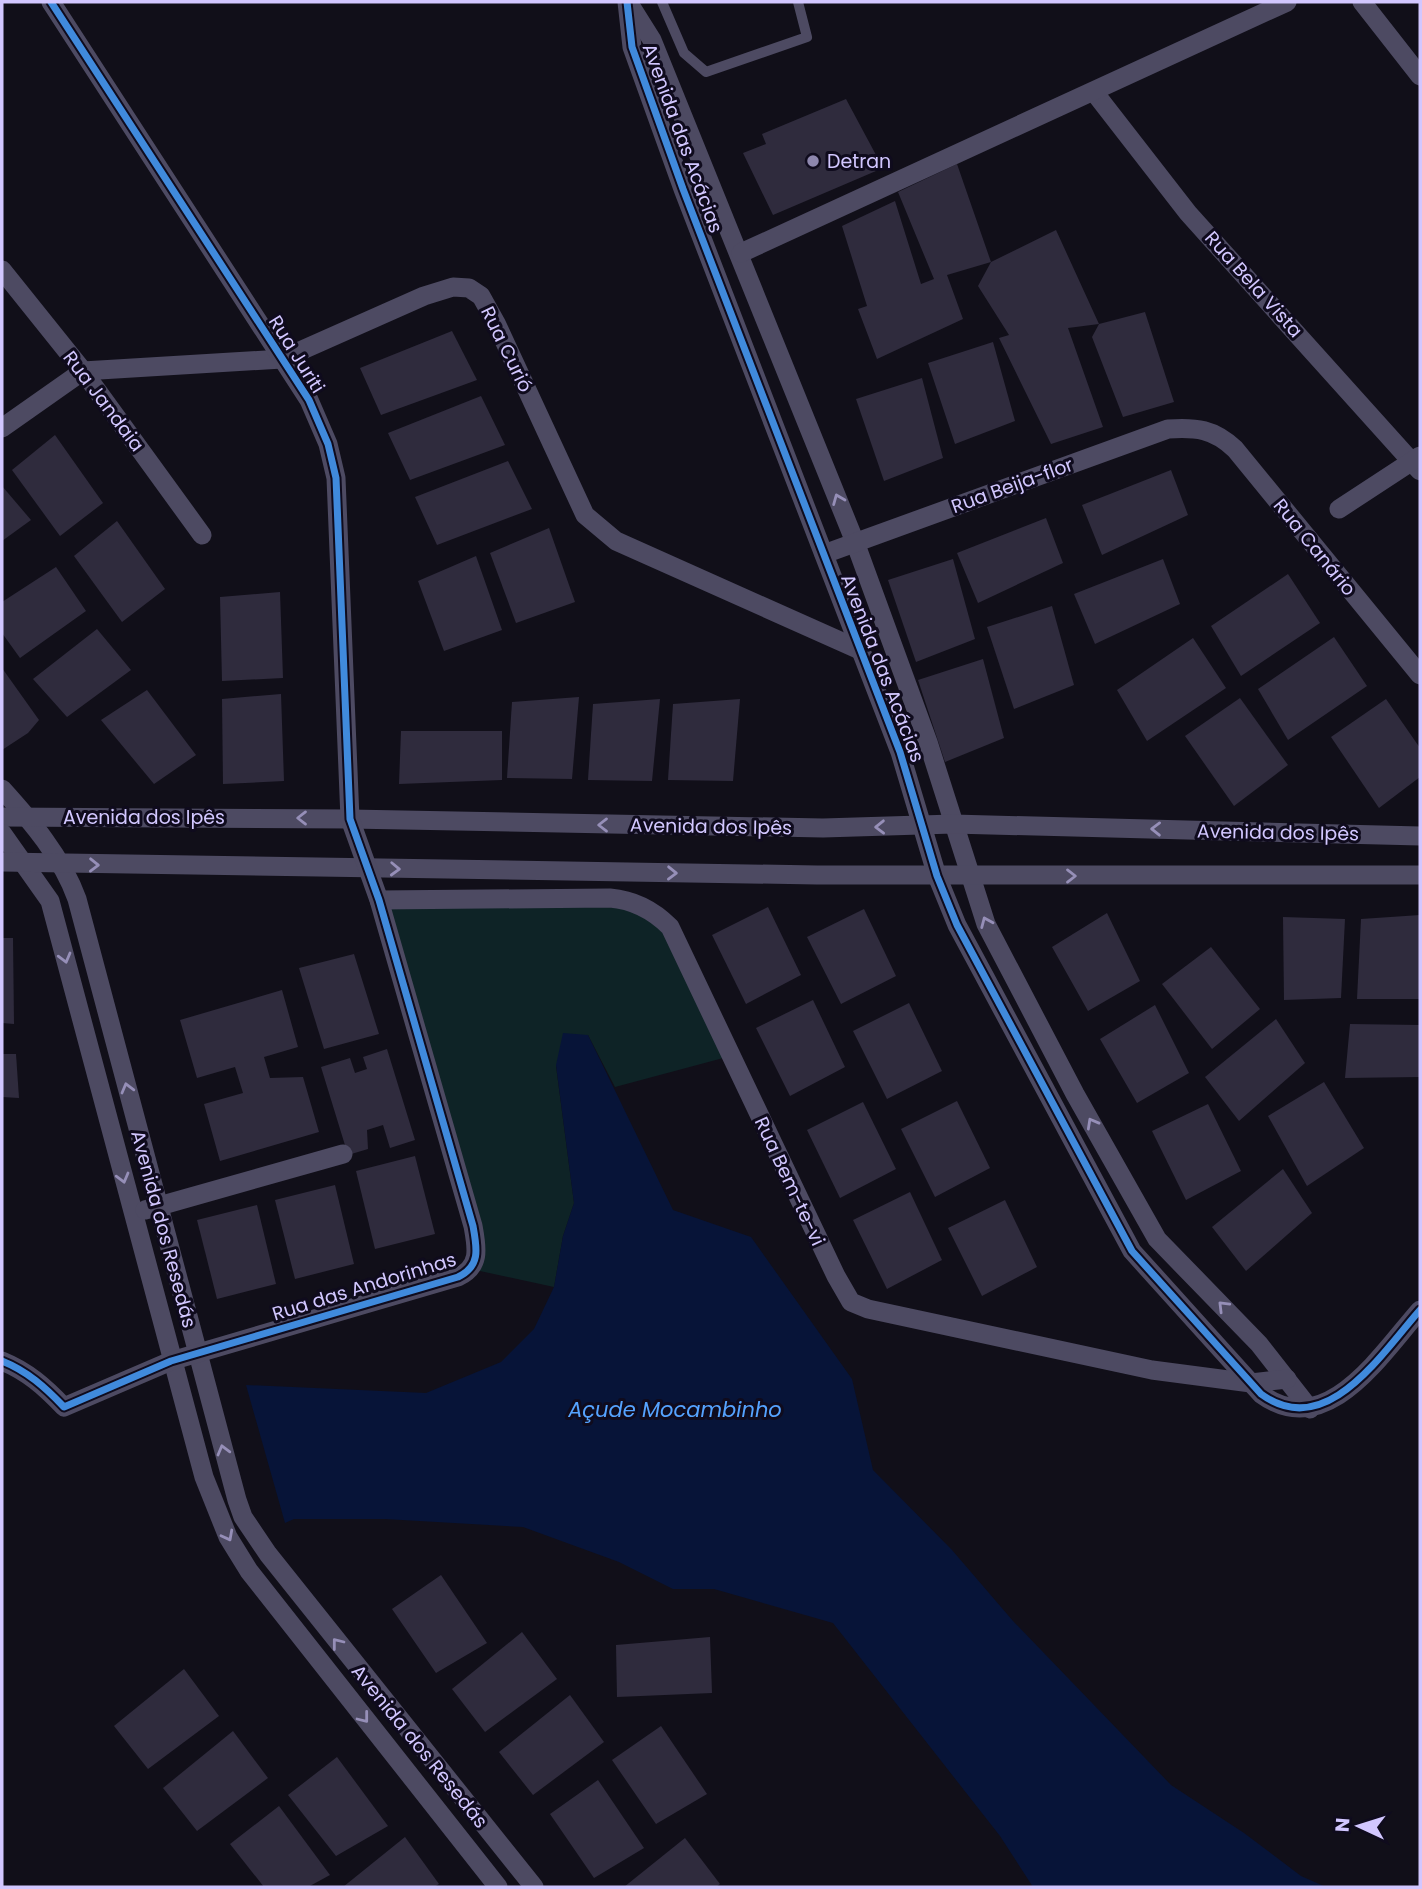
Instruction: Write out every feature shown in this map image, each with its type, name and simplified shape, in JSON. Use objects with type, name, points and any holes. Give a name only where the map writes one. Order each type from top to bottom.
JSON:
[{"type":"street","name":"Rua Juriti","points":[[51,2],[309,400],[328,444],[336,478],[350,819],[379,900]]},
{"type":"street","name":"Avenida das Acácias","points":[[628,2],[652,40],[741,253],[855,542],[928,742],[968,876],[986,923],[1075,1094],[1157,1239],[1278,1367],[1310,1409]]},
{"type":"street","name":"Avenida das Acácias","points":[[628,2],[632,47],[900,752],[937,876],[957,925],[1132,1251],[1251,1383],[1274,1404],[1297,1410],[1310,1409]]},
{"type":"street","points":[[741,253],[1287,2]]},
{"type":"street","points":[[1362,2],[1420,76]]},
{"type":"street","name":"Rua Bela Vista","points":[[1094,92],[1188,213],[1418,463]]},
{"type":"street","name":"Rua Jandaia","points":[[2,270],[83,371],[202,535]]},
{"type":"street","name":"Rua Curió","points":[[83,371],[282,359],[424,296],[453,287],[469,288],[481,296],[491,314],[575,496],[597,527],[617,541],[860,650]]},
{"type":"street","points":[[2,428],[83,371]]},
{"type":"street","name":"Rua Beija-flor","points":[[824,554],[1168,429],[1202,428]]},
{"type":"street","name":"Rua Canário","points":[[1202,428],[1221,436],[1235,449],[1420,675]]},
{"type":"street","points":[[1339,509],[1418,463]]},
{"type":"street","name":"Avenida dos Resedás","points":[[2,789],[27,817],[59,864],[77,899],[237,1500],[251,1531],[534,1887]]},
{"type":"street","name":"Avenida dos Ipês","points":[[2,817],[350,819],[520,824],[953,824],[1420,836]]},
{"type":"street","name":"Avenida dos Resedás","points":[[2,833],[50,901],[171,1361],[204,1477],[228,1536],[294,1629],[498,1887]]},
{"type":"street","points":[[2,862],[937,876],[1420,875]]},
{"type":"street","name":"Rua Bem-te-vi","points":[[379,900],[610,898],[635,903],[660,917],[670,927],[836,1276],[852,1302],[868,1309],[1152,1370],[1251,1383],[1278,1367]]},
{"type":"street","name":"Rua das Andorinhas","points":[[2,1361],[19,1368],[44,1385],[64,1407],[171,1361],[458,1277],[468,1270],[476,1259],[473,1226],[379,900]]},
{"type":"street","points":[[132,1214],[342,1154]]},
{"type":"street","points":[[1310,1409],[1350,1388],[1420,1310]]},
{"type":"lane","points":[[662,2],[684,53],[706,72],[807,37],[798,2]]},
{"type":"green space","points":[[381,900],[637,908],[665,931],[727,1057],[615,1087],[588,1035],[556,1066],[574,1203],[563,1236],[554,1287],[480,1271]]},
{"type":"water","name":"Açude Mocambinho","points":[[563,1033],[588,1035],[673,1210],[751,1237],[852,1379],[873,1470],[952,1550],[1013,1621],[1171,1785],[1244,1833],[1301,1876],[1326,1887],[1033,1887],[1000,1836],[833,1623],[714,1589],[673,1589],[619,1562],[523,1527],[385,1519],[294,1519],[285,1523],[246,1385],[426,1393],[501,1362],[534,1329],[554,1287],[563,1236],[574,1203],[556,1065]]},
{"type":"building","name":"Detran","points":[[846,99],[883,168],[773,215],[743,153],[766,144],[762,134]]},
{"type":"building","points":[[957,164],[991,262],[947,275],[963,319],[877,359],[858,309],[867,306],[842,226],[895,201],[921,284],[934,279],[898,192]]},
{"type":"building","points":[[1056,230],[1099,324],[1068,328],[1103,427],[1051,444],[999,338],[1009,335],[978,286],[991,262]]},
{"type":"building","points":[[1145,312],[1174,402],[1123,417],[1092,337],[1099,324]]},
{"type":"building","points":[[452,331],[477,380],[381,415],[360,368]]},
{"type":"building","points":[[993,342],[1015,421],[955,444],[928,363]]},
{"type":"building","points":[[922,378],[943,458],[884,481],[856,399]]},
{"type":"building","points":[[481,396],[505,445],[410,480],[388,433]]},
{"type":"building","points":[[55,435],[103,503],[60,536],[12,470]]},
{"type":"building","points":[[508,461],[532,509],[437,545],[415,497]]},
{"type":"building","points":[[1171,470],[1188,515],[1102,555],[1082,505]]},
{"type":"building","points":[[2,486],[31,520],[2,541]]},
{"type":"building","points":[[1046,518],[1063,563],[978,603],[957,553]]},
{"type":"building","points":[[117,521],[165,589],[122,622],[74,556]]},
{"type":"building","points":[[549,528],[575,602],[516,623],[490,553]]},
{"type":"building","points":[[476,556],[502,630],[444,651],[418,581]]},
{"type":"building","points":[[953,559],[975,639],[916,662],[888,580]]},
{"type":"building","points":[[1163,559],[1180,604],[1095,644],[1074,594]]},
{"type":"building","points":[[56,567],[86,611],[20,658],[2,633],[2,602]]},
{"type":"building","points":[[1288,574],[1320,623],[1241,676],[1211,626]]},
{"type":"building","points":[[280,592],[283,678],[222,681],[220,597]]},
{"type":"building","points":[[1052,606],[1074,685],[1014,709],[987,627]]},
{"type":"building","points":[[97,629],[131,670],[67,717],[33,679]]},
{"type":"building","points":[[1334,637],[1367,686],[1288,740],[1258,689]]},
{"type":"building","points":[[1193,638],[1226,688],[1147,741],[1117,690]]},
{"type":"building","points":[[983,659],[1004,738],[945,762],[918,680]]},
{"type":"building","points":[[2,668],[39,720],[28,733],[2,750]]},
{"type":"building","points":[[147,690],[196,755],[154,784],[101,720]]},
{"type":"building","points":[[281,694],[284,781],[223,784],[222,699]]},
{"type":"building","points":[[579,697],[572,779],[507,778],[512,702]]},
{"type":"building","points":[[1240,698],[1288,765],[1234,806],[1185,736]]},
{"type":"building","points":[[660,699],[652,781],[588,780],[593,704]]},
{"type":"building","points":[[740,699],[733,781],[668,780],[673,704]]},
{"type":"building","points":[[1386,699],[1420,748],[1420,777],[1379,808],[1331,737]]},
{"type":"building","points":[[401,731],[502,731],[502,780],[399,784]]},
{"type":"building","points":[[768,907],[801,975],[746,1004],[712,935]]},
{"type":"building","points":[[864,909],[896,976],[841,1004],[807,937]]},
{"type":"building","points":[[1107,913],[1140,981],[1088,1011],[1052,947]]},
{"type":"building","points":[[1420,915],[1420,999],[1357,999],[1361,919]]},
{"type":"building","points":[[1283,917],[1345,919],[1341,998],[1284,1000]]},
{"type":"building","points":[[2,938],[13,938],[14,1024],[2,1023]]},
{"type":"building","points":[[1211,947],[1260,1009],[1212,1049],[1162,984]]},
{"type":"building","points":[[354,954],[379,1034],[324,1049],[299,968]]},
{"type":"building","points":[[282,990],[298,1047],[264,1057],[270,1078],[303,1077],[319,1132],[220,1161],[204,1104],[243,1093],[235,1067],[197,1078],[180,1020]]},
{"type":"building","points":[[813,1000],[845,1067],[790,1096],[756,1028]]},
{"type":"building","points":[[909,1003],[942,1071],[887,1099],[853,1031]]},
{"type":"building","points":[[1155,1005],[1189,1073],[1137,1103],[1100,1039]]},
{"type":"building","points":[[1276,1019],[1305,1063],[1239,1121],[1205,1077]]},
{"type":"building","points":[[1350,1024],[1420,1025],[1420,1077],[1345,1078]]},
{"type":"building","points":[[387,1049],[415,1140],[390,1148],[383,1125],[367,1130],[368,1149],[348,1155],[321,1067],[350,1058],[355,1073],[367,1069],[363,1057]]},
{"type":"building","points":[[2,1054],[16,1054],[19,1098],[2,1097]]},
{"type":"building","points":[[1324,1082],[1364,1148],[1307,1186],[1268,1116]]},
{"type":"building","points":[[957,1101],[990,1168],[935,1197],[901,1129]]},
{"type":"building","points":[[863,1102],[896,1169],[840,1198],[807,1130]]},
{"type":"building","points":[[1208,1104],[1241,1171],[1186,1200],[1152,1131]]},
{"type":"building","points":[[415,1156],[435,1234],[375,1249],[356,1171]]},
{"type":"building","points":[[1283,1169],[1312,1213],[1246,1271],[1212,1227]]},
{"type":"building","points":[[335,1185],[354,1264],[295,1279],[275,1200]]},
{"type":"building","points":[[910,1192],[942,1260],[887,1289],[853,1220]]},
{"type":"building","points":[[1005,1200],[1037,1267],[982,1296],[948,1228]]},
{"type":"building","points":[[257,1205],[276,1284],[217,1299],[197,1220]]},
{"type":"building","points":[[441,1575],[487,1643],[436,1673],[392,1609]]},
{"type":"building","points":[[522,1632],[557,1679],[485,1732],[452,1689]]},
{"type":"building","points":[[710,1637],[712,1693],[617,1697],[616,1645]]},
{"type":"building","points":[[184,1669],[219,1716],[148,1769],[114,1726]]},
{"type":"building","points":[[570,1695],[604,1742],[533,1795],[499,1752]]},
{"type":"building","points":[[661,1726],[707,1794],[656,1824],[612,1760]]},
{"type":"building","points":[[233,1731],[268,1778],[197,1831],[163,1788]]},
{"type":"building","points":[[337,1757],[388,1826],[336,1856],[288,1795]]},
{"type":"building","points":[[598,1780],[644,1848],[594,1878],[550,1814]]},
{"type":"building","points":[[279,1806],[330,1875],[308,1887],[264,1887],[230,1844]]},
{"type":"building","points":[[405,1837],[439,1884],[434,1887],[343,1887]]},
{"type":"building","points":[[685,1838],[720,1884],[716,1887],[624,1887]]},
{"type":"cycle path","points":[[2,1361],[35,1380],[64,1407],[171,1361],[458,1277],[471,1267],[476,1256],[473,1226],[379,900],[350,819],[336,478],[328,444],[309,400],[51,2]]},
{"type":"cycle path","points":[[627,2],[632,47],[683,189],[900,752],[937,876],[957,925],[1132,1251],[1261,1394],[1285,1406],[1308,1407],[1330,1400],[1350,1386],[1370,1369],[1420,1310]]},
{"type":"place","name":"Detran","points":[[813,161]]}]
